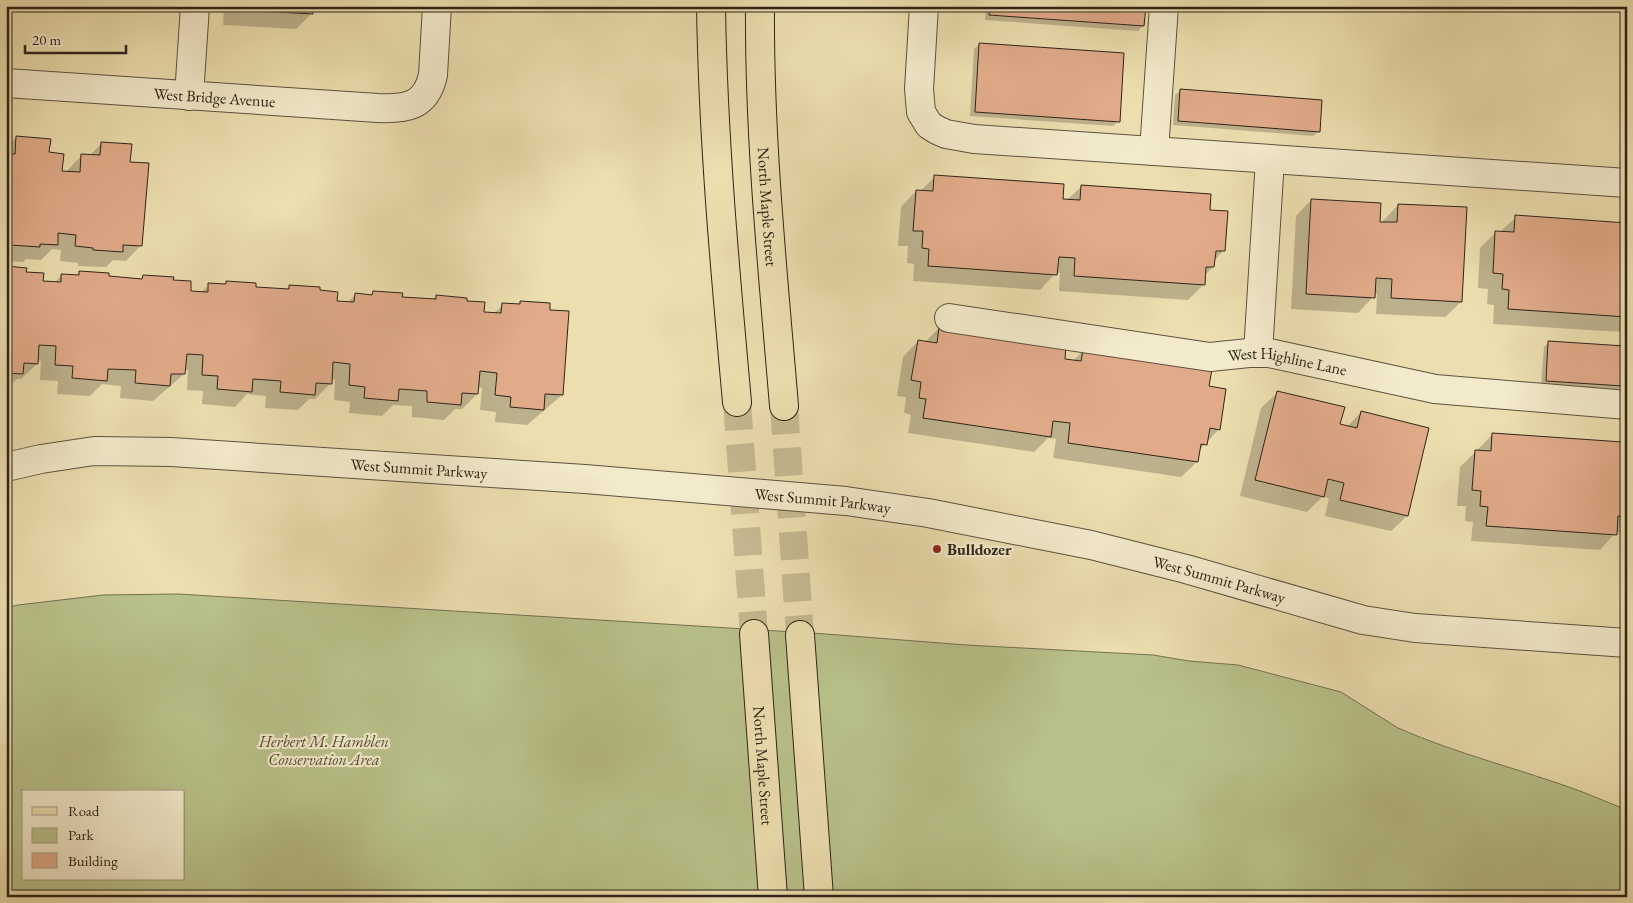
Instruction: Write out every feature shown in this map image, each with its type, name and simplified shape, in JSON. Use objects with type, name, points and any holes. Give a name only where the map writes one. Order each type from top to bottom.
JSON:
[{"type":"main road","points":[[711,6],[717,168],[736,402]]},
{"type":"main road","name":"North Maple Street","points":[[760,6],[761,100],[766,193],[784,406]]},
{"type":"main road","name":"North Maple Street","points":[[754,634],[773,897]]},
{"type":"main road","points":[[800,635],[819,897]]},
{"type":"street","points":[[189,96],[195,6]]},
{"type":"street","name":"West Bridge Avenue","points":[[6,83],[388,108],[406,107],[421,99],[428,90],[433,76],[438,6]]},
{"type":"street","points":[[924,6],[919,96],[921,112],[928,125],[957,137],[1627,183]]},
{"type":"street","points":[[1154,151],[1164,6]]},
{"type":"street","points":[[1258,353],[1270,159]]},
{"type":"street","name":"West Highline Lane","points":[[949,318],[1210,357],[1258,353],[1269,354],[1301,359],[1435,389],[1627,405]]},
{"type":"street","name":"West Summit Parkway","points":[[6,467],[42,459],[94,452],[171,452],[585,479],[846,501],[928,512],[1100,547],[1186,569],[1363,620],[1389,625],[1627,643]]},
{"type":"green space","name":"Herbert M. Hamblen Conservation Area","points":[[178,594],[826,634],[966,645],[1153,655],[1189,661],[1238,665],[1341,692],[1398,728],[1466,754],[1580,791],[1627,810],[1627,897],[6,897],[6,608],[103,595]]},
{"type":"building","points":[[239,6],[313,6],[313,14],[238,10]]},
{"type":"building","points":[[990,6],[1146,6],[1144,26],[989,15]]},
{"type":"building","points":[[979,43],[1124,53],[1120,122],[975,112]]},
{"type":"building","points":[[1180,89],[1322,100],[1320,132],[1178,121]]},
{"type":"building","points":[[16,136],[51,139],[49,152],[64,154],[62,171],[80,172],[81,154],[100,155],[101,142],[132,144],[130,162],[149,163],[142,246],[123,245],[123,252],[93,250],[93,248],[75,246],[76,235],[58,233],[58,245],[40,244],[40,247],[9,245],[9,238],[6,238],[6,154],[15,154]]},
{"type":"building","points":[[934,175],[1064,184],[1063,199],[1080,200],[1081,185],[1211,194],[1210,210],[1228,211],[1225,251],[1216,251],[1214,267],[1206,267],[1205,285],[1074,276],[1075,258],[1059,257],[1057,275],[928,266],[929,249],[922,248],[923,231],[913,231],[916,190],[933,191]]},
{"type":"building","points":[[1311,199],[1381,203],[1380,222],[1397,222],[1398,204],[1467,207],[1462,302],[1391,298],[1392,279],[1376,278],[1375,298],[1306,294]]},
{"type":"building","points":[[1515,215],[1627,223],[1627,317],[1508,309],[1509,290],[1502,289],[1503,274],[1493,273],[1495,231],[1514,232]]},
{"type":"building","points":[[6,266],[27,268],[26,272],[44,273],[43,281],[61,282],[61,274],[79,275],[79,271],[109,273],[109,276],[142,279],[143,275],[174,277],[173,280],[191,281],[191,291],[208,292],[208,283],[226,284],[226,281],[256,283],[256,287],[289,289],[289,285],[320,287],[320,290],[338,292],[337,301],[354,302],[355,293],[372,295],[373,291],[403,293],[402,297],[436,299],[436,295],[467,298],[467,301],[485,302],[484,312],[501,313],[502,303],[520,304],[520,301],[550,303],[550,310],[569,311],[563,395],[545,394],[544,410],[510,407],[511,397],[495,395],[497,373],[480,371],[478,394],[462,393],[461,405],[427,402],[427,391],[399,389],[398,401],[364,398],[365,387],[349,385],[350,364],[333,362],[332,384],[316,383],[315,395],[280,392],[281,381],[253,379],[252,392],[217,389],[218,376],[202,375],[203,355],[187,354],[185,374],[171,374],[170,386],[135,383],[136,370],[108,369],[107,381],[72,378],[73,366],[55,365],[56,346],[39,345],[38,364],[24,363],[23,374],[6,373]]},
{"type":"building","points":[[939,327],[1066,345],[1065,359],[1081,361],[1083,350],[1212,369],[1209,386],[1226,389],[1220,430],[1210,428],[1207,445],[1201,444],[1198,462],[1068,443],[1070,423],[1053,421],[1051,437],[923,418],[926,399],[919,398],[921,382],[911,380],[918,340],[937,343]]},
{"type":"building","points":[[1548,341],[1625,346],[1623,386],[1546,381]]},
{"type":"building","points":[[1277,391],[1345,407],[1340,424],[1357,428],[1361,411],[1429,428],[1408,516],[1340,500],[1344,483],[1328,479],[1324,497],[1255,480]]},
{"type":"building","points":[[1492,433],[1623,442],[1622,455],[1627,456],[1627,517],[1618,516],[1617,535],[1486,526],[1488,507],[1480,506],[1481,491],[1472,490],[1475,450],[1491,451]]},
{"type":"tunnel","points":[[737,402],[754,634]]},
{"type":"tunnel","points":[[784,406],[800,635]]},
{"type":"place","name":"Bulldozer","points":[[937,549]]}]
